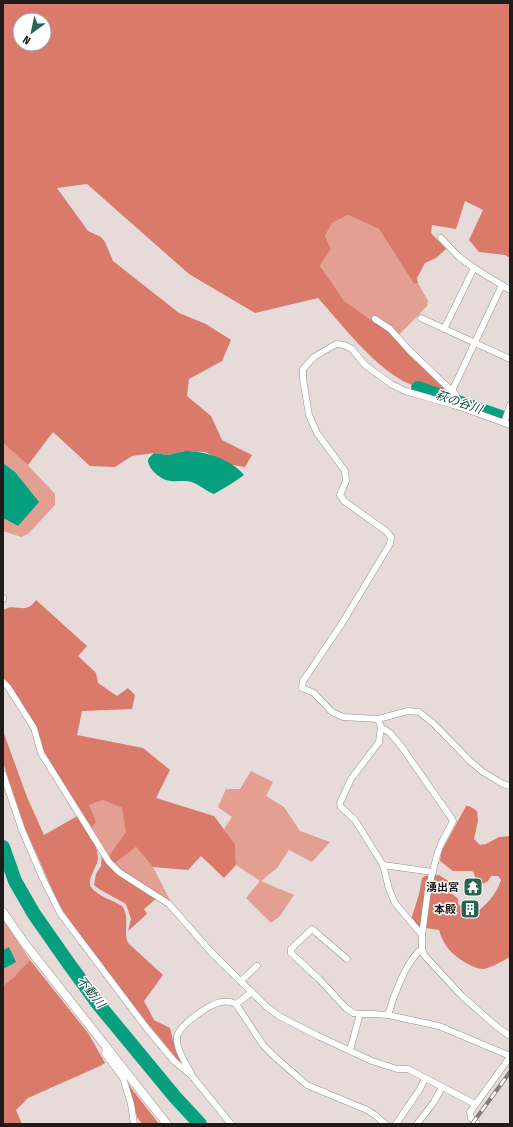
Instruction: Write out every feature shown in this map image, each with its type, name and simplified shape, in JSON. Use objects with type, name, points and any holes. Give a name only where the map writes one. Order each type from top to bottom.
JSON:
[{"type":"street","points":[[441,238],[459,257],[510,290]]},
{"type":"street","points":[[444,329],[474,268]]},
{"type":"street","points":[[452,391],[502,286]]},
{"type":"street","points":[[421,318],[510,359]]},
{"type":"street","points":[[375,319],[390,328],[410,351],[456,395],[457,403]]},
{"type":"street","points":[[510,404],[507,424],[457,403],[405,392],[364,365],[352,349],[344,345],[336,344],[314,358],[303,369],[303,379],[309,415],[317,433],[345,471],[346,481],[340,495],[344,501],[391,536],[390,544],[341,625],[303,681],[302,688],[314,693],[328,708],[340,716],[360,719],[378,719],[408,711],[419,712],[433,722],[471,762],[483,772],[503,784],[510,786]]},
{"type":"street","points":[[3,682],[8,687],[34,728],[41,753],[109,862],[119,872],[169,904],[211,952],[252,992],[279,1016],[318,1036],[372,1061],[397,1069],[408,1069],[475,1104]]},
{"type":"street","points":[[378,719],[381,727],[379,742],[352,779],[340,803],[341,807],[355,820],[383,865],[388,889],[395,903],[422,934]]},
{"type":"street","points":[[381,727],[390,733],[401,746],[453,821],[441,844],[428,890],[422,934],[422,949],[424,955],[462,995],[496,1026],[510,1036]]},
{"type":"street","points":[[3,774],[22,830],[43,879],[60,913],[145,1026],[174,1061],[192,1076],[231,1124]]},
{"type":"street","points":[[383,865],[433,872]]},
{"type":"street","points":[[3,912],[23,941],[167,1124]]},
{"type":"street","points":[[347,959],[312,929],[291,949],[291,953],[319,978],[346,1008],[353,1013],[388,1015],[439,1026],[510,1057],[470,1112],[471,1118],[477,1124]]},
{"type":"street","points":[[388,1015],[392,1000],[411,959],[422,949]]},
{"type":"street","points":[[242,981],[257,966]]},
{"type":"street","points":[[236,1004],[252,992]]},
{"type":"street","points":[[192,1076],[178,1046],[176,1037],[189,1020],[217,1003],[232,1002],[236,1004],[263,1045],[307,1085],[367,1110],[385,1124]]},
{"type":"street","points":[[350,1050],[360,1014]]},
{"type":"street","points":[[106,1048],[105,1054],[124,1078],[131,1104],[134,1124]]},
{"type":"street","points":[[396,1124],[420,1089],[425,1078]]},
{"type":"street","points":[[417,1124],[434,1102],[442,1087]]},
{"type":"shaded area","points":[[3,3],[510,3],[510,258],[505,255],[479,252],[469,240],[483,210],[465,201],[456,229],[432,225],[431,233],[446,249],[436,258],[425,263],[417,278],[418,283],[414,284],[379,229],[348,215],[332,223],[325,236],[331,249],[320,266],[344,301],[390,331],[445,389],[444,394],[407,383],[379,364],[368,354],[318,298],[255,313],[189,274],[87,184],[57,188],[88,231],[101,237],[105,242],[113,261],[179,313],[206,324],[231,340],[222,361],[189,379],[187,396],[211,416],[222,440],[252,455],[245,467],[233,465],[205,452],[185,451],[168,455],[154,453],[132,456],[115,467],[90,466],[53,432],[28,465],[3,443]]},
{"type":"shaded area","points":[[348,215],[379,229],[414,284],[418,283],[428,301],[427,306],[396,338],[384,328],[345,302],[335,290],[320,266],[331,249],[325,236],[332,223]]},
{"type":"shaded area","points":[[3,443],[23,460],[55,494],[55,505],[28,534],[21,537],[3,531],[3,518],[18,526],[15,472],[3,463]]},
{"type":"shaded area","points":[[185,451],[201,452],[225,460],[239,469],[244,475],[214,494],[191,482],[169,481],[164,479],[155,473],[150,467],[148,459],[154,453],[168,455]]},
{"type":"shaded area","points":[[3,463],[15,472],[39,502],[18,526],[3,518]]},
{"type":"shaded area","points":[[36,600],[87,646],[78,656],[96,673],[98,683],[117,696],[128,688],[135,695],[132,709],[82,711],[77,735],[143,748],[170,770],[156,798],[214,816],[235,844],[236,865],[224,878],[201,856],[188,870],[153,867],[136,847],[114,864],[109,856],[126,832],[122,808],[103,800],[89,805],[96,822],[92,828],[43,752],[10,686],[3,678],[4,610],[12,607],[28,607]]},
{"type":"shaded area","points":[[3,731],[27,797],[44,835],[79,815],[91,836],[96,847],[98,858],[90,881],[91,887],[102,896],[123,907],[126,917],[126,934],[128,943],[163,975],[144,1001],[154,1020],[170,1028],[173,1041],[186,1065],[177,1059],[148,1024],[84,941],[59,905],[25,828],[10,784],[3,762]]},
{"type":"shaded area","points":[[251,771],[273,782],[266,796],[284,807],[300,831],[330,842],[312,862],[289,850],[277,868],[261,881],[294,895],[280,916],[271,923],[246,898],[260,881],[236,865],[235,844],[224,829],[232,817],[218,807],[226,789],[240,789]]},
{"type":"shaded area","points":[[103,800],[122,808],[127,832],[109,856],[92,828],[96,822],[88,805]]},
{"type":"shaded area","points":[[466,806],[469,806],[477,811],[478,821],[474,839],[480,845],[486,844],[499,837],[510,836],[510,957],[484,969],[472,966],[455,956],[447,947],[439,930],[419,927],[411,920],[422,878],[425,876],[439,875],[453,884],[449,891],[458,899],[458,904],[472,915],[490,900],[499,885],[501,880],[498,876],[491,876],[488,881],[483,884],[476,881],[472,871],[453,871],[440,861],[441,852]]},
{"type":"shaded area","points":[[136,847],[153,867],[172,904],[120,870],[114,864]]},
{"type":"shaded area","points":[[102,852],[108,862],[157,898],[144,909],[147,914],[128,931],[131,919],[126,904],[94,885],[96,874],[101,866]]},
{"type":"shaded area","points":[[3,919],[30,960],[3,986]]},
{"type":"shaded area","points":[[9,947],[16,962],[3,969],[3,950]]},
{"type":"shaded area","points":[[30,960],[88,1033],[105,1063],[28,1098],[16,1110],[22,1124],[3,1124],[3,986]]},
{"type":"shaded area","points":[[128,1084],[159,1124],[142,1124],[137,1117]]},
{"type":"waterway","name":"萩の谷川","points":[[418,388],[501,417]]},
{"type":"waterway","name":"不動川","points":[[3,847],[15,881],[34,914],[69,964],[99,1005],[175,1097],[200,1124]]},
{"type":"railway","points":[[472,1124],[510,1072]]},
{"type":"place","name":"湧出宮","points":[[473,887]]},
{"type":"place","name":"本殿","points":[[470,909]]}]
